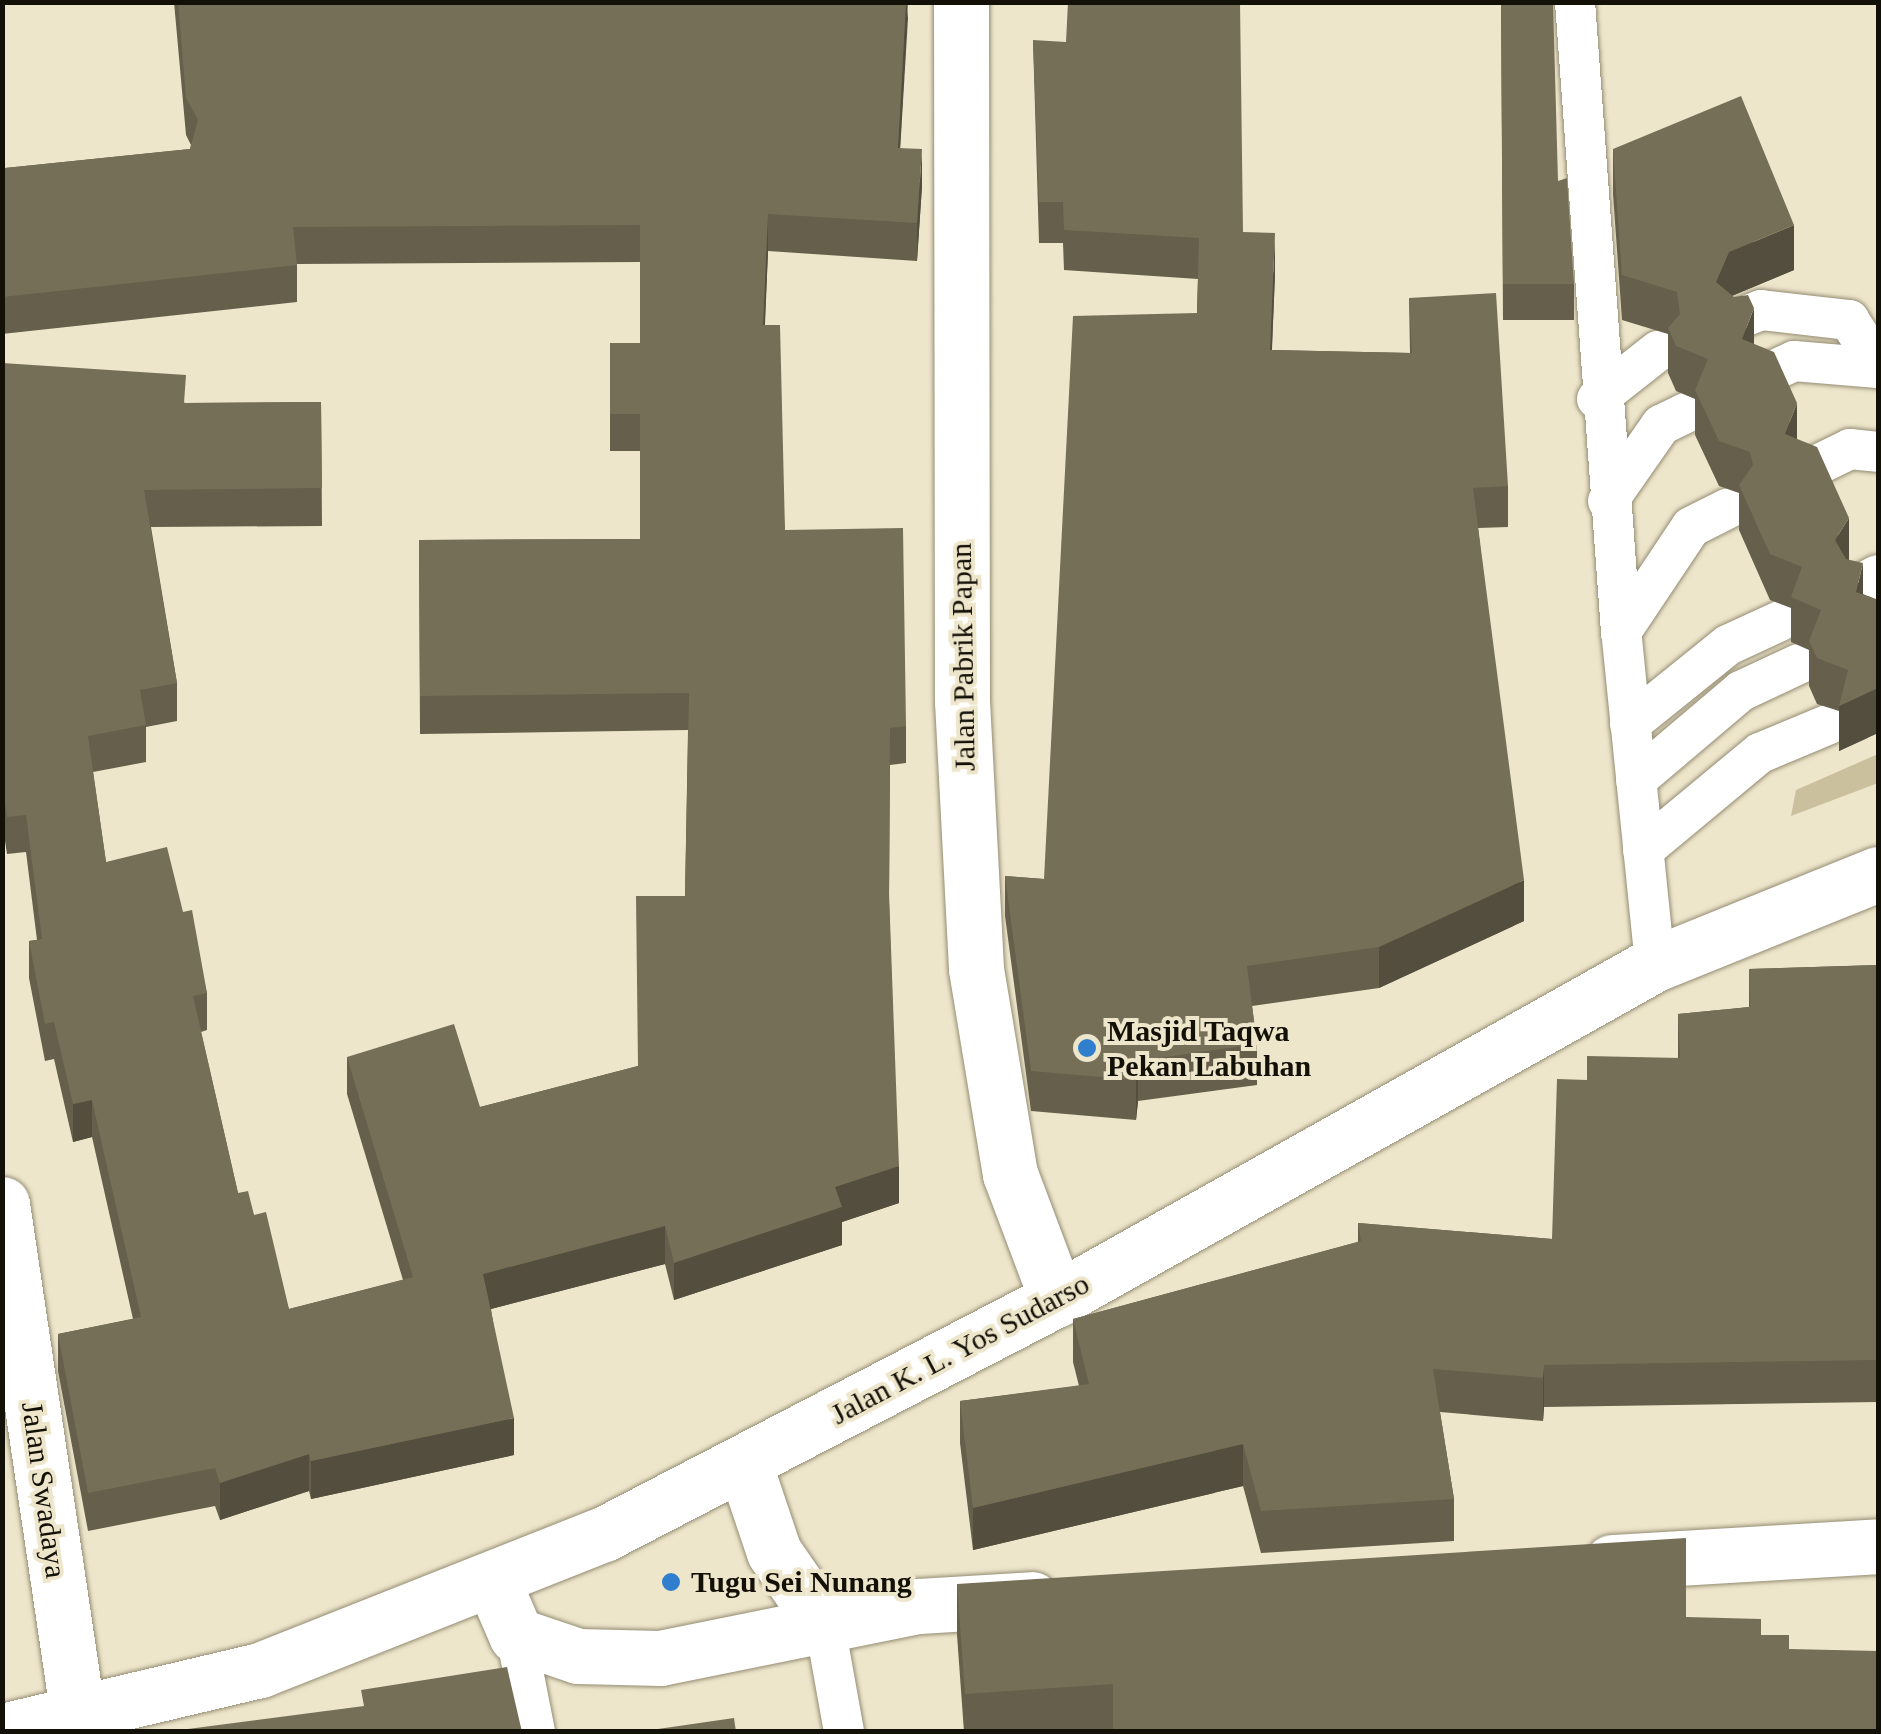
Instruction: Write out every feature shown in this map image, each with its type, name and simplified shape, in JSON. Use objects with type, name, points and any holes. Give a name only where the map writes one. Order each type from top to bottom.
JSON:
[{"type":"main road","name":"Jalan Pabrik Papan","points":[[961,2],[962,700],[976,969],[1010,1174],[1057,1299]]},
{"type":"main road","name":"Jalan K. L. Yos Sudarso","points":[[2,1731],[260,1670],[494,1584],[744,1463],[1057,1299],[1655,964],[1878,874]]},
{"type":"main road","name":"Jalan Swadaya","points":[[2,1204],[78,1716]]},
{"type":"main road","points":[[744,1463],[774,1552],[825,1626]]},
{"type":"main road","points":[[1550,1566],[1878,1546]]},
{"type":"main road","points":[[494,1584],[516,1635],[578,1656],[660,1658],[919,1606],[1077,1596]]},
{"type":"lane","points":[[1575,2],[1597,399],[1655,964]]},
{"type":"lane","points":[[1738,319],[1761,310],[1849,320],[1878,367]]},
{"type":"lane","points":[[1597,399],[1658,350]]},
{"type":"lane","points":[[1764,376],[1794,361],[1878,367]]},
{"type":"lane","points":[[1608,501],[1661,425],[1686,413]]},
{"type":"lane","points":[[1807,470],[1850,449],[1878,452]]},
{"type":"lane","points":[[1621,632],[1692,527],[1729,508]]},
{"type":"lane","points":[[1630,724],[1728,645],[1780,622]]},
{"type":"lane","points":[[1636,780],[1741,691],[1798,664]]},
{"type":"lane","points":[[1643,850],[1760,753],[1827,726]]},
{"type":"lane","points":[[825,1626],[844,1732]]},
{"type":"lane","points":[[516,1635],[535,1732]]},
{"type":"shaded area","points":[[1878,754],[1878,783],[1791,816],[1796,790]]},
{"type":"building","points":[[178,2],[906,2],[898,148],[922,149],[917,223],[768,214],[763,325],[780,325],[785,530],[903,528],[906,726],[890,728],[889,893],[899,1166],[835,1187],[842,1207],[674,1263],[665,1226],[483,1274],[514,1418],[311,1461],[309,1454],[220,1483],[215,1468],[88,1493],[58,1334],[141,1317],[92,1100],[73,1104],[54,1022],[45,1024],[29,941],[42,939],[26,815],[7,817],[2,784],[2,363],[186,375],[184,403],[321,402],[322,488],[144,490],[177,683],[140,690],[146,725],[88,736],[106,862],[167,847],[183,912],[192,910],[207,993],[193,996],[238,1193],[248,1191],[254,1215],[266,1212],[289,1309],[413,1277],[347,1057],[454,1024],[480,1107],[638,1066],[636,896],[685,896],[689,693],[420,696],[419,540],[640,539],[640,414],[610,414],[610,343],[640,343],[640,225],[293,227],[297,265],[2,297],[2,166],[190,149],[198,120],[186,98]]},
{"type":"building","points":[[1068,2],[1240,2],[1243,232],[1275,233],[1270,350],[1412,353],[1409,298],[1496,293],[1508,486],[1473,488],[1524,880],[1379,947],[1247,966],[1257,1044],[1138,1061],[1136,1080],[1031,1071],[1005,876],[1044,879],[1073,316],[1197,313],[1199,238],[1064,230],[1063,202],[1039,202],[1033,40],[1066,42]]},
{"type":"building","points":[[1501,2],[1553,2],[1558,181],[1567,178],[1574,284],[1503,284]]},
{"type":"building","points":[[1741,96],[1794,225],[1729,252],[1716,282],[1734,297],[1748,295],[1754,308],[1742,339],[1774,352],[1797,403],[1785,434],[1817,447],[1849,518],[1835,540],[1846,559],[1863,563],[1856,592],[1878,600],[1878,688],[1839,706],[1848,670],[1817,658],[1809,641],[1821,610],[1791,597],[1802,567],[1770,554],[1739,485],[1753,465],[1750,452],[1719,441],[1695,390],[1708,359],[1676,346],[1668,328],[1680,314],[1677,292],[1622,275],[1613,149]]},
{"type":"building","points":[[1878,965],[1878,1360],[1544,1365],[1543,1378],[1433,1369],[1454,1499],[1261,1511],[1243,1444],[973,1508],[960,1401],[1089,1384],[1073,1319],[1361,1241],[1358,1223],[1552,1239],[1557,1079],[1587,1080],[1587,1056],[1680,1058],[1678,1014],[1750,1007],[1749,969]]},
{"type":"building","points":[[1686,1538],[1686,1617],[1761,1619],[1761,1635],[1789,1635],[1789,1649],[1878,1651],[1878,1732],[1113,1732],[1113,1684],[965,1694],[957,1584]]},
{"type":"building","points":[[507,1667],[522,1732],[165,1732],[364,1706],[361,1690]]},
{"type":"building","points":[[734,1718],[736,1732],[651,1732],[651,1730]]},
{"type":"place","name":"Masjid Taqwa Pekan Labuhan","points":[[1087,1048]]},
{"type":"place","name":"Tugu Sei Nunang","points":[[671,1582]]}]
